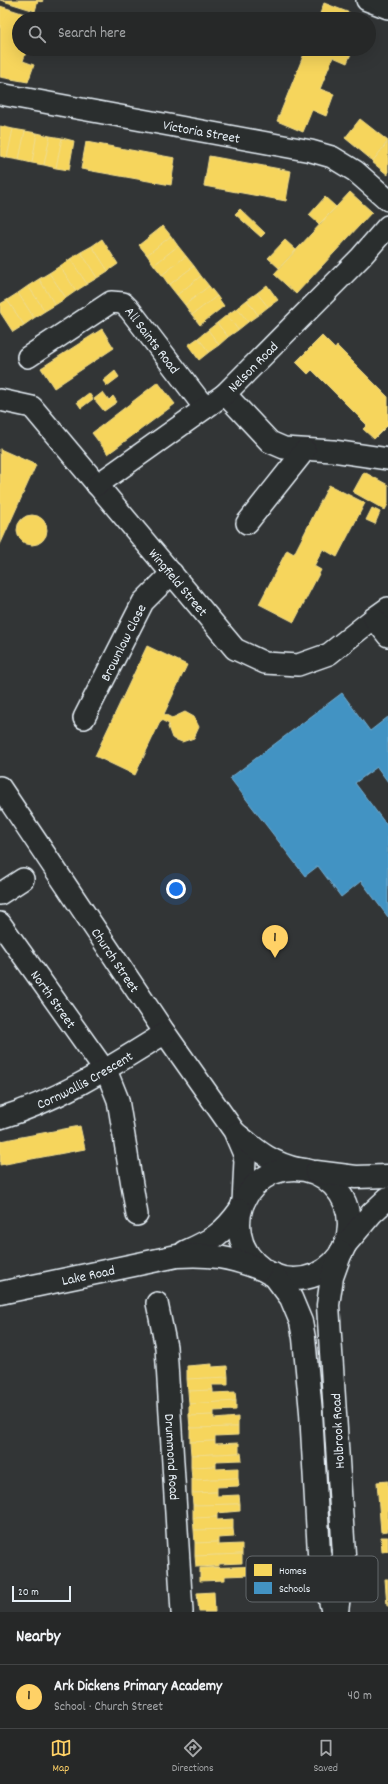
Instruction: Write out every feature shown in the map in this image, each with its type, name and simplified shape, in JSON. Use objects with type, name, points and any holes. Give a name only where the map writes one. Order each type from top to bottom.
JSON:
[{"type":"main road","points":[[388,1176],[356,1177],[286,1169],[266,1176],[251,1189],[242,1206],[239,1226],[243,1245],[252,1260],[270,1273],[286,1278],[308,1276],[327,1267],[372,1213],[388,1198]]},
{"type":"main road","points":[[305,1170],[328,1181],[335,1188],[344,1202],[347,1210],[348,1227],[342,1249]]},
{"type":"main road","name":"Lake Road","points":[[177,1256],[211,1241],[231,1222],[242,1206]]},
{"type":"main road","name":"Holbrook Road","points":[[342,1249],[332,1278],[328,1305],[344,1556]]},
{"type":"main road","name":"Lake Road","points":[[0,1293],[177,1256],[202,1254],[236,1260],[270,1273]]},
{"type":"main road","name":"Holbrook Road","points":[[270,1273],[291,1298],[301,1322],[304,1338],[311,1412],[320,1556]]},
{"type":"main road","name":"Holbrook Road","points":[[331,1602],[333,1612]]},
{"type":"main road","name":"Holbrook Road","points":[[337,1612],[338,1602]]},
{"type":"street","points":[[367,0],[388,8]]},
{"type":"street","name":"Victoria Street","points":[[0,94],[311,151],[332,157],[355,171],[388,200]]},
{"type":"street","name":"Nelson Road","points":[[97,485],[225,394],[361,257],[388,226]]},
{"type":"street","name":"All Saints Road","points":[[28,357],[111,302],[123,303],[130,310],[205,408]]},
{"type":"street","points":[[225,394],[270,442],[284,448],[333,451],[388,459]]},
{"type":"street","name":"Wingfield Street","points":[[0,400],[32,407],[235,649],[265,664],[298,665],[329,654],[381,613]]},
{"type":"street","points":[[247,523],[305,450]]},
{"type":"street","name":"Brownlow Close","points":[[84,718],[143,602],[172,573]]},
{"type":"street","points":[[381,613],[388,636]]},
{"type":"street","name":"Church Street","points":[[0,787],[165,1033],[234,1132],[245,1160],[242,1206]]},
{"type":"street","points":[[0,894],[23,879]]},
{"type":"street","name":"North Street","points":[[0,923],[106,1072],[118,1100],[137,1215]]},
{"type":"street","name":"Cornwallis Crescent","points":[[0,1118],[44,1102],[106,1072],[165,1033]]},
{"type":"street","name":"Church Street","points":[[234,1132],[264,1156],[275,1162],[305,1170]]},
{"type":"street","name":"Drummond Road","points":[[156,1302],[166,1347],[182,1612]]},
{"type":"building: Homes","points":[[0,0],[43,0],[42,2],[38,1],[35,11]]},
{"type":"building: Homes","points":[[324,3],[347,12],[321,12]]},
{"type":"building: Homes","points":[[0,6],[19,12],[12,12],[12,56],[25,56],[23,61],[34,65],[28,82],[0,77]]},
{"type":"building: Homes","points":[[303,56],[350,56],[347,63],[333,57],[320,89],[334,94],[326,116],[312,110],[303,132],[277,121]]},
{"type":"building: Homes","points":[[360,119],[388,141],[373,161],[345,138]]},
{"type":"building: Homes","points":[[0,126],[13,129],[7,158],[0,156]]},
{"type":"building: Homes","points":[[13,129],[25,131],[19,160],[7,158]]},
{"type":"building: Homes","points":[[25,131],[37,133],[32,163],[19,160]]},
{"type":"building: Homes","points":[[37,133],[50,136],[44,165],[32,163]]},
{"type":"building: Homes","points":[[50,136],[62,138],[56,168],[44,165]]},
{"type":"building: Homes","points":[[62,138],[74,141],[69,170],[56,168]]},
{"type":"building: Homes","points":[[86,142],[175,158],[171,185],[81,169]]},
{"type":"building: Homes","points":[[388,142],[388,175],[372,162]]},
{"type":"building: Homes","points":[[209,156],[291,171],[286,201],[204,186]]},
{"type":"building: Homes","points":[[350,192],[372,212],[296,294],[274,274]]},
{"type":"building: Homes","points":[[325,197],[336,207],[319,224],[309,215]]},
{"type":"building: Homes","points":[[240,209],[265,233],[261,237],[235,214]]},
{"type":"building: Homes","points":[[163,226],[171,236],[147,255],[139,245]]},
{"type":"building: Homes","points":[[171,236],[178,246],[154,265],[147,255]]},
{"type":"building: Homes","points":[[102,239],[118,264],[108,271],[92,246]]},
{"type":"building: Homes","points":[[285,240],[296,250],[279,268],[268,258]]},
{"type":"building: Homes","points":[[92,246],[108,271],[97,278],[81,252]]},
{"type":"building: Homes","points":[[178,246],[186,256],[162,275],[154,265]]},
{"type":"building: Homes","points":[[81,252],[97,278],[87,284],[70,259]]},
{"type":"building: Homes","points":[[186,256],[194,266],[169,285],[162,275]]},
{"type":"building: Homes","points":[[70,259],[87,284],[76,291],[60,266]]},
{"type":"building: Homes","points":[[60,266],[76,291],[66,298],[49,273]]},
{"type":"building: Homes","points":[[194,266],[201,276],[177,295],[169,285]]},
{"type":"building: Homes","points":[[49,273],[66,298],[55,305],[39,279]]},
{"type":"building: Homes","points":[[201,276],[209,286],[185,305],[177,295]]},
{"type":"building: Homes","points":[[39,279],[55,305],[45,311],[28,286]]},
{"type":"building: Homes","points":[[267,285],[278,300],[268,307],[257,293]]},
{"type":"building: Homes","points":[[28,286],[45,311],[34,318],[18,293]]},
{"type":"building: Homes","points":[[209,286],[217,296],[192,315],[185,305]]},
{"type":"building: Homes","points":[[18,293],[34,318],[24,325],[7,300]]},
{"type":"building: Homes","points":[[257,293],[268,307],[258,315],[247,300]]},
{"type":"building: Homes","points":[[217,296],[224,306],[200,325],[192,315]]},
{"type":"building: Homes","points":[[7,300],[24,325],[13,332],[0,312],[0,304]]},
{"type":"building: Homes","points":[[247,300],[258,315],[248,322],[237,308]]},
{"type":"building: Homes","points":[[237,308],[248,322],[238,330],[227,315]]},
{"type":"building: Homes","points":[[227,315],[238,330],[228,337],[217,323]]},
{"type":"building: Homes","points":[[217,323],[228,337],[219,345],[208,330]]},
{"type":"building: Homes","points":[[102,329],[114,348],[54,388],[41,368]]},
{"type":"building: Homes","points":[[208,330],[219,345],[209,352],[198,338]]},
{"type":"building: Homes","points":[[322,336],[335,349],[337,346],[388,397],[388,425],[374,439],[363,429],[367,425],[312,370],[308,374],[296,362]]},
{"type":"building: Homes","points":[[198,338],[209,352],[199,360],[188,345]]},
{"type":"building: Homes","points":[[115,371],[119,377],[107,386],[103,381]]},
{"type":"building: Homes","points":[[158,382],[175,404],[108,454],[92,433]]},
{"type":"building: Homes","points":[[103,392],[109,400],[113,396],[117,402],[104,411],[94,399]]},
{"type":"building: Homes","points":[[89,393],[93,399],[81,408],[77,402]]},
{"type":"building: Homes","points":[[0,449],[36,465],[0,545]]},
{"type":"building: Homes","points":[[364,472],[388,485],[388,504],[385,510],[353,492]]},
{"type":"building: Homes","points":[[329,485],[365,503],[337,557],[323,549],[314,566],[321,570],[294,622],[259,604],[287,550],[294,554]]},
{"type":"building: Homes","points":[[372,508],[380,512],[375,524],[366,520]]},
{"type":"building: Homes","points":[[32,515],[42,520],[47,530],[42,540],[32,545],[22,540],[17,530],[22,520]]},
{"type":"building: Homes","points":[[147,646],[187,665],[164,714],[172,718],[185,712],[194,717],[199,727],[194,738],[182,742],[172,738],[168,727],[169,724],[161,720],[135,775],[95,756]]},
{"type":"building: Homes","points":[[80,1126],[85,1149],[0,1165],[0,1141]]},
{"type":"building: Homes","points":[[212,1364],[212,1367],[227,1366],[228,1377],[187,1379],[187,1366]]},
{"type":"building: Homes","points":[[228,1377],[228,1385],[212,1385],[213,1390],[188,1391],[187,1379]]},
{"type":"building: Homes","points":[[213,1390],[213,1393],[235,1392],[236,1401],[189,1404],[188,1391]]},
{"type":"building: Homes","points":[[236,1401],[236,1410],[214,1411],[214,1415],[189,1416],[189,1404]]},
{"type":"building: Homes","points":[[214,1415],[214,1419],[238,1417],[238,1427],[190,1428],[189,1416]]},
{"type":"building: Homes","points":[[238,1427],[238,1435],[215,1436],[215,1441],[190,1442],[190,1428]]},
{"type":"building: Homes","points":[[215,1441],[215,1444],[239,1443],[239,1453],[191,1455],[190,1442]]},
{"type":"building: Homes","points":[[241,1453],[242,1460],[216,1461],[216,1466],[191,1467],[191,1455]]},
{"type":"building: Homes","points":[[216,1466],[216,1469],[238,1468],[238,1478],[192,1480],[191,1467]]},
{"type":"building: Homes","points":[[238,1478],[239,1486],[217,1487],[217,1492],[192,1493],[192,1480]]},
{"type":"building: Homes","points":[[388,1481],[388,1531],[381,1532],[377,1482]]},
{"type":"building: Homes","points":[[217,1492],[217,1496],[239,1495],[240,1504],[193,1505],[192,1493]]},
{"type":"building: Homes","points":[[240,1504],[240,1511],[217,1513],[217,1517],[193,1518],[193,1505]]},
{"type":"building: Homes","points":[[217,1517],[217,1520],[233,1519],[233,1529],[194,1530],[193,1518]]},
{"type":"building: Homes","points":[[233,1529],[234,1537],[218,1538],[218,1542],[195,1543],[194,1530]]},
{"type":"building: Homes","points":[[381,1537],[388,1537],[388,1551],[382,1552]]},
{"type":"building: Homes","points":[[218,1542],[218,1545],[242,1544],[242,1554],[195,1556],[195,1543]]},
{"type":"building: Homes","points":[[242,1554],[242,1563],[196,1567],[195,1556]]},
{"type":"building: Homes","points":[[246,1567],[246,1575],[225,1576],[225,1580],[200,1581],[200,1568]]},
{"type":"building: Homes","points":[[385,1579],[388,1579],[388,1606],[387,1606]]},
{"type":"building: Homes","points":[[214,1592],[215,1612],[199,1612],[197,1593]]},
{"type":"building: Schools","points":[[342,693],[370,731],[388,717],[388,782],[377,767],[355,783],[388,827],[388,917],[361,881],[341,897],[318,866],[305,876],[230,778]]},
{"type":"place","name":"Ark Dickens Primary Academy","points":[[275,958]]}]
